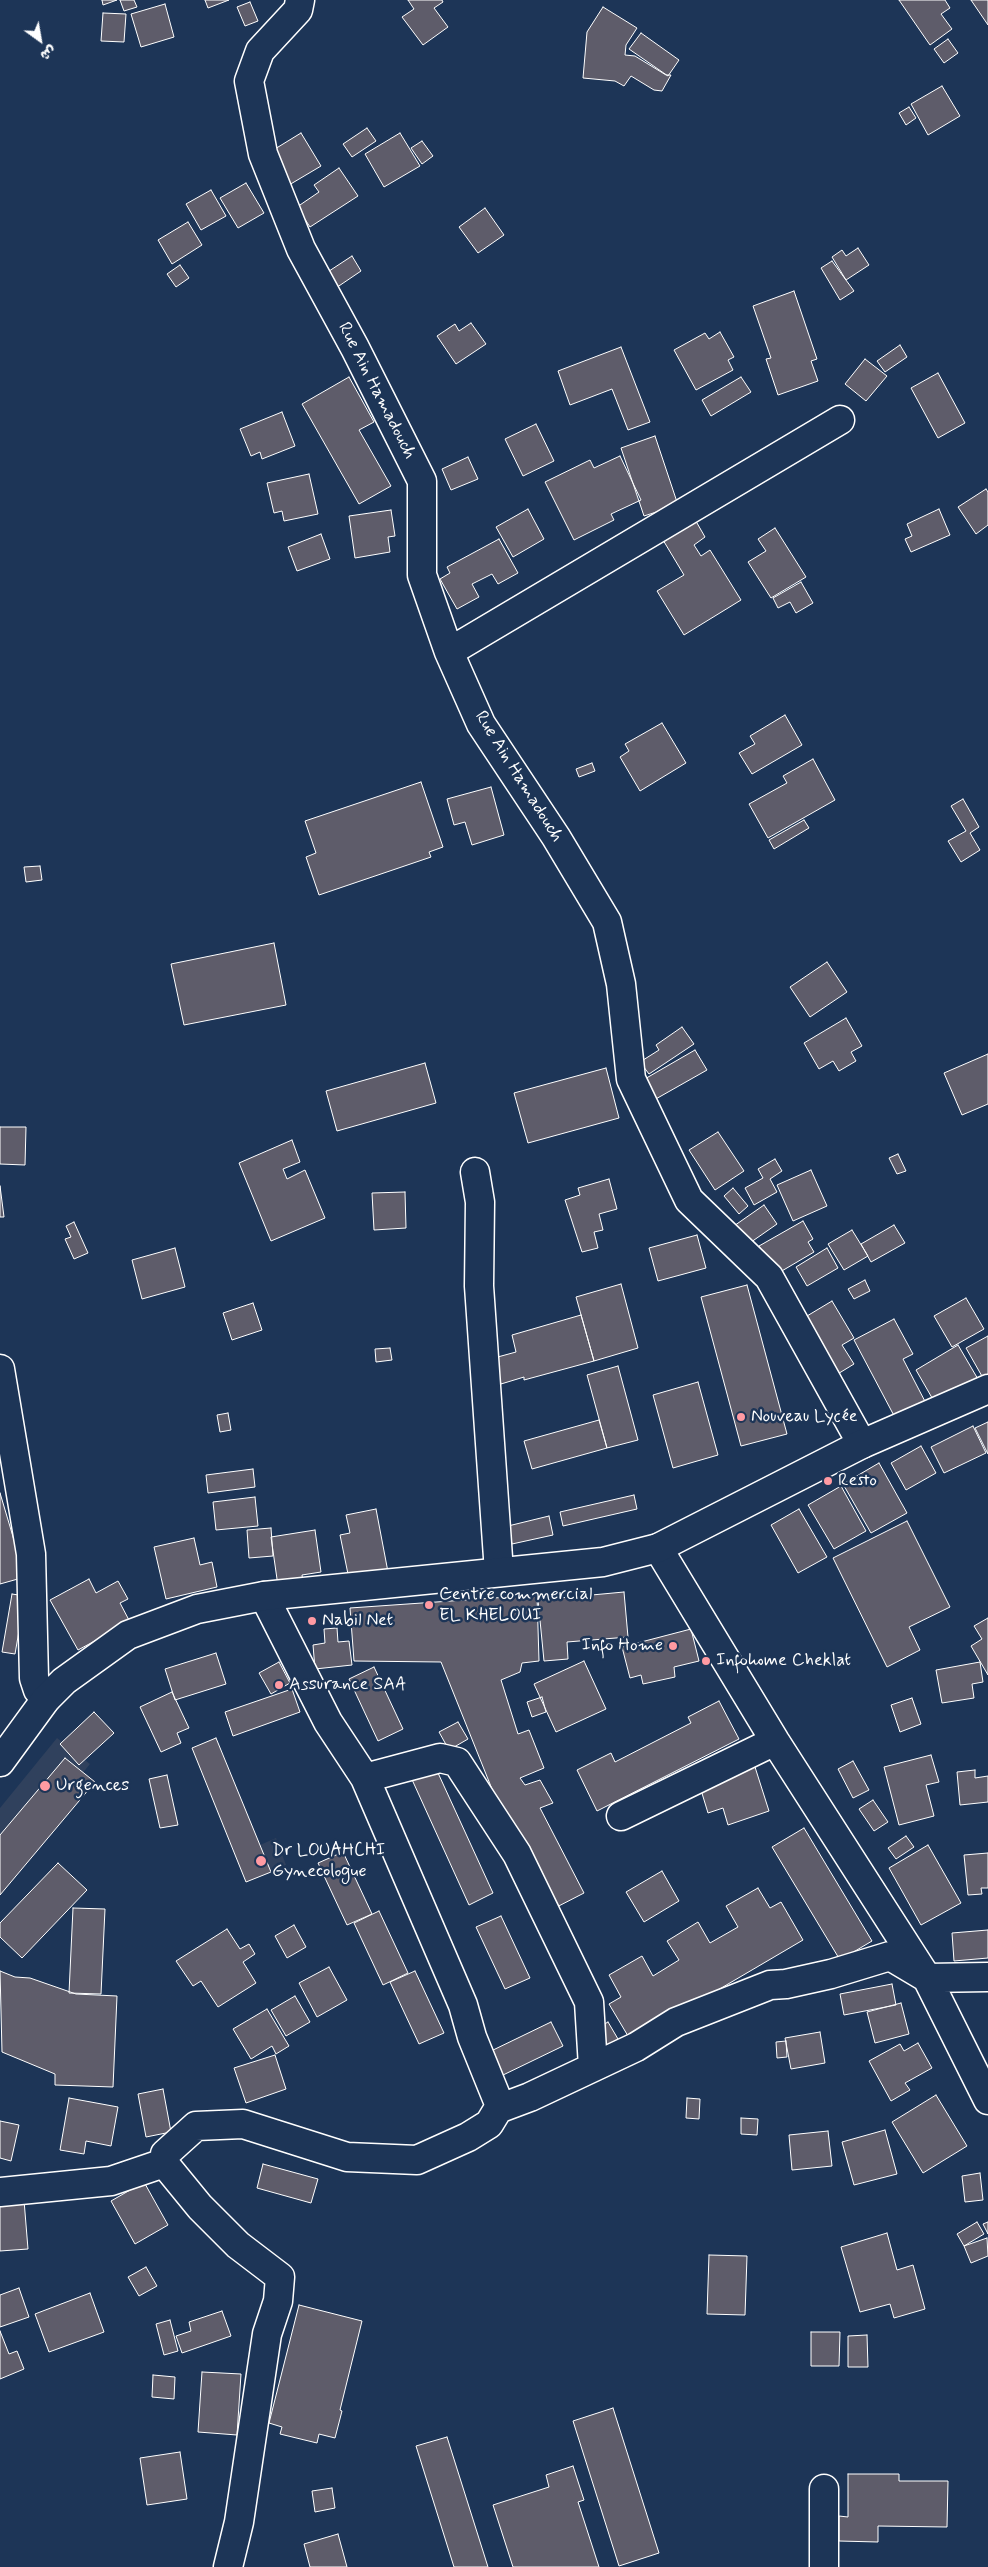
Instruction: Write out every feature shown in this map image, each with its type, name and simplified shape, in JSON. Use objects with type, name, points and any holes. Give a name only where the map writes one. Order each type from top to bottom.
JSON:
[{"type":"street","name":"Rue Ain Hamadouch","points":[[300,0],[298,10],[260,51],[249,82],[263,154],[301,249],[355,348],[422,481],[422,575],[449,652],[482,724],[556,837],[607,922],[621,984],[631,1079],[689,1200],[769,1277],[862,1444]]},
{"type":"street","points":[[449,652],[840,420]]},
{"type":"street","points":[[475,1172],[480,1202],[479,1286],[499,1572]]},
{"type":"street","points":[[0,1369],[32,1554],[34,1678],[38,1690],[46,1699]]},
{"type":"street","points":[[0,1762],[46,1699],[64,1680],[128,1635],[197,1609],[264,1596],[603,1562],[658,1548],[862,1444],[988,1389]]},
{"type":"street","points":[[658,1548],[775,1741],[927,1978],[988,2100]]},
{"type":"street","points":[[228,2567],[239,2522],[268,2334],[278,2302],[280,2278],[238,2245],[200,2207],[164,2163],[165,2154],[196,2126],[243,2124],[347,2157],[417,2160],[489,2124],[500,2106],[472,2037],[463,2005],[365,1778],[328,1722],[264,1596]]},
{"type":"street","points":[[621,1816],[775,1741]]},
{"type":"street","points":[[365,1778],[440,1758],[457,1762],[516,1854],[589,2002],[593,2067]]},
{"type":"street","points":[[498,2110],[636,2047],[676,2022],[770,1985],[786,1984],[831,1974],[890,1956],[927,1978],[988,1977]]},
{"type":"street","points":[[0,2192],[111,2181],[164,2163]]},
{"type":"street","points":[[824,2489],[824,2567]]},
{"type":"shaded area","name":"Urgences","points":[[57,1738],[90,1764],[0,1875],[0,1808]]},
{"type":"shaded area","name":"Dr LOUAHCHI Gynecologue","points":[[276,1838],[286,1865],[246,1882],[235,1856]]},
{"type":"building","points":[[102,0],[117,0],[103,5]]},
{"type":"building","points":[[120,0],[134,0],[137,7],[124,11]]},
{"type":"building","points":[[205,0],[229,0],[208,8]]},
{"type":"building","points":[[408,0],[442,0],[443,2],[434,8],[448,27],[423,45],[402,17],[414,9]]},
{"type":"building","points":[[899,0],[945,0],[950,8],[941,14],[952,29],[930,45]]},
{"type":"building","points":[[971,0],[988,0],[988,25]]},
{"type":"building","points":[[250,2],[258,21],[245,26],[237,7]]},
{"type":"building","points":[[165,4],[174,37],[141,47],[131,14]]},
{"type":"building","points":[[603,7],[637,28],[626,45],[625,55],[635,56],[666,75],[671,75],[662,91],[654,90],[631,76],[624,86],[615,81],[583,78],[587,32]]},
{"type":"building","points":[[103,13],[126,14],[124,42],[101,41]]},
{"type":"building","points":[[641,33],[679,60],[668,76],[629,49]]},
{"type":"building","points":[[948,39],[958,53],[944,63],[934,49]]},
{"type":"building","points":[[942,86],[960,116],[928,135],[911,104]]},
{"type":"building","points":[[909,107],[916,118],[906,125],[899,113]]},
{"type":"building","points":[[367,128],[376,141],[352,157],[343,144]]},
{"type":"building","points":[[301,133],[321,166],[289,185],[270,152]]},
{"type":"building","points":[[400,133],[420,166],[384,187],[365,154]]},
{"type":"building","points":[[422,141],[433,156],[422,164],[411,148]]},
{"type":"building","points":[[339,168],[358,196],[310,227],[297,207],[319,192],[314,185]]},
{"type":"building","points":[[246,183],[264,213],[238,228],[220,198]]},
{"type":"building","points":[[211,190],[226,216],[201,230],[186,204]]},
{"type":"building","points":[[485,208],[504,235],[478,253],[459,227]]},
{"type":"building","points":[[188,222],[202,245],[172,264],[158,240]]},
{"type":"building","points":[[858,248],[869,265],[846,280],[832,257],[842,250],[846,256]]},
{"type":"building","points":[[352,256],[361,271],[330,292],[320,277]]},
{"type":"building","points":[[832,261],[854,291],[840,300],[821,268]]},
{"type":"building","points":[[180,265],[189,278],[176,287],[167,274]]},
{"type":"building","points":[[794,291],[817,359],[811,361],[818,381],[778,395],[766,359],[771,358],[753,306]]},
{"type":"building","points":[[471,323],[486,344],[456,364],[437,336],[455,324],[459,331]]},
{"type":"building","points":[[720,332],[734,357],[728,360],[733,370],[696,390],[674,350],[705,333],[709,339]]},
{"type":"building","points":[[900,345],[907,357],[885,372],[877,361]]},
{"type":"building","points":[[621,347],[650,422],[628,430],[612,389],[570,405],[558,371]]},
{"type":"building","points":[[865,359],[887,376],[866,401],[845,384]]},
{"type":"building","points":[[938,373],[965,423],[938,438],[911,388]]},
{"type":"building","points":[[349,377],[374,422],[359,430],[391,486],[359,504],[302,404]]},
{"type":"building","points":[[741,377],[751,392],[711,416],[702,400]]},
{"type":"building","points":[[282,412],[295,446],[262,459],[260,452],[251,456],[240,429]]},
{"type":"building","points":[[536,424],[554,461],[523,476],[505,439]]},
{"type":"building","points":[[655,436],[678,505],[644,516],[621,448]]},
{"type":"building","points":[[620,456],[641,500],[611,514],[614,520],[574,540],[545,482],[590,460],[594,468]]},
{"type":"building","points":[[468,457],[478,479],[451,490],[442,469]]},
{"type":"building","points":[[309,474],[318,514],[284,521],[282,511],[274,513],[267,483]]},
{"type":"building","points":[[986,489],[988,492],[988,525],[976,534],[958,507]]},
{"type":"building","points":[[528,509],[544,539],[513,557],[496,527]]},
{"type":"building","points":[[939,509],[950,535],[911,552],[905,539],[912,536],[907,524]]},
{"type":"building","points":[[391,510],[395,536],[388,537],[390,552],[355,558],[349,516]]},
{"type":"building","points":[[693,516],[705,537],[694,545],[701,556],[710,550],[741,600],[684,635],[657,591],[684,575],[660,535]]},
{"type":"building","points":[[775,528],[806,577],[771,598],[748,562],[766,551],[758,539]]},
{"type":"building","points":[[321,534],[330,559],[297,571],[288,547]]},
{"type":"building","points":[[499,539],[518,573],[498,584],[492,574],[472,584],[479,597],[457,609],[440,579],[450,573],[447,567]]},
{"type":"building","points":[[801,582],[813,603],[796,613],[790,602],[778,608],[773,598]]},
{"type":"building","points":[[785,715],[802,745],[752,774],[739,753],[755,744],[750,736]]},
{"type":"building","points":[[662,723],[686,763],[640,791],[620,757],[629,751],[625,744]]},
{"type":"building","points":[[813,759],[835,800],[768,838],[749,804],[787,783],[783,776]]},
{"type":"building","points":[[592,763],[595,771],[579,777],[576,769]]},
{"type":"building","points":[[421,782],[443,847],[429,852],[431,857],[319,895],[306,857],[316,853],[305,821]]},
{"type":"building","points":[[491,787],[504,835],[472,845],[465,822],[454,825],[447,799]]},
{"type":"building","points":[[963,799],[979,827],[970,833],[980,850],[961,862],[948,841],[966,831],[951,806]]},
{"type":"building","points":[[804,820],[809,828],[774,849],[769,840]]},
{"type":"building","points":[[40,866],[42,880],[26,882],[24,867]]},
{"type":"building","points":[[274,943],[286,1005],[184,1025],[171,964]]},
{"type":"building","points":[[827,962],[847,992],[810,1017],[790,987]]},
{"type":"building","points":[[846,1018],[862,1046],[851,1052],[856,1061],[839,1071],[833,1061],[819,1069],[804,1043]]},
{"type":"building","points":[[682,1027],[694,1044],[649,1074],[640,1062],[659,1050],[656,1045]]},
{"type":"building","points":[[695,1050],[707,1070],[654,1100],[643,1080]]},
{"type":"building","points":[[988,1054],[988,1104],[962,1115],[944,1073]]},
{"type":"building","points":[[425,1063],[436,1103],[337,1131],[326,1091]]},
{"type":"building","points":[[606,1068],[619,1118],[528,1143],[514,1093]]},
{"type":"building","points":[[0,1127],[26,1127],[25,1165],[0,1164]]},
{"type":"building","points":[[718,1132],[744,1171],[715,1190],[689,1150]]},
{"type":"building","points":[[292,1140],[300,1162],[283,1169],[287,1179],[305,1170],[325,1218],[271,1241],[239,1163]]},
{"type":"building","points":[[898,1154],[906,1171],[897,1174],[889,1158]]},
{"type":"building","points":[[775,1159],[782,1171],[770,1179],[777,1192],[754,1205],[745,1188],[763,1178],[758,1169]]},
{"type":"building","points":[[811,1170],[827,1206],[793,1221],[777,1185]]},
{"type":"building","points":[[609,1179],[617,1209],[599,1214],[603,1230],[594,1232],[598,1248],[582,1252],[565,1200],[580,1195],[578,1188]]},
{"type":"building","points":[[0,1186],[4,1217],[0,1217]]},
{"type":"building","points":[[733,1188],[748,1206],[739,1214],[724,1196]]},
{"type":"building","points":[[405,1192],[406,1228],[374,1230],[372,1193]]},
{"type":"building","points":[[764,1205],[777,1224],[744,1247],[731,1228]]},
{"type":"building","points":[[803,1221],[813,1239],[808,1242],[814,1252],[775,1275],[759,1246]]},
{"type":"building","points":[[74,1222],[88,1253],[74,1259],[65,1239],[71,1237],[66,1226]]},
{"type":"building","points":[[894,1225],[905,1243],[871,1262],[861,1244]]},
{"type":"building","points":[[852,1230],[868,1256],[844,1270],[828,1244]]},
{"type":"building","points":[[697,1235],[706,1268],[658,1281],[649,1248]]},
{"type":"building","points":[[175,1248],[185,1287],[142,1299],[132,1260]]},
{"type":"building","points":[[827,1248],[838,1268],[807,1286],[796,1267]]},
{"type":"building","points":[[865,1280],[870,1291],[854,1299],[848,1289]]},
{"type":"building","points":[[621,1284],[638,1348],[594,1361],[576,1297]]},
{"type":"building","points":[[747,1285],[787,1434],[741,1446],[701,1297]]},
{"type":"building","points":[[966,1298],[984,1329],[952,1347],[934,1316]]},
{"type":"building","points":[[832,1301],[854,1338],[842,1345],[854,1364],[836,1375],[802,1319]]},
{"type":"building","points":[[253,1303],[262,1330],[232,1340],[223,1313]]},
{"type":"building","points":[[581,1315],[594,1361],[524,1380],[524,1377],[501,1384],[494,1358],[516,1352],[512,1335]]},
{"type":"building","points":[[894,1319],[913,1354],[903,1359],[930,1411],[900,1427],[854,1340]]},
{"type":"building","points":[[988,1336],[988,1375],[983,1378],[966,1348]]},
{"type":"building","points":[[958,1345],[982,1386],[939,1410],[916,1370]]},
{"type":"building","points":[[390,1348],[392,1360],[376,1362],[375,1349]]},
{"type":"building","points":[[618,1366],[638,1440],[607,1448],[587,1375]]},
{"type":"building","points":[[698,1382],[718,1455],[673,1468],[653,1395]]},
{"type":"building","points":[[228,1413],[231,1430],[220,1432],[217,1415]]},
{"type":"building","points":[[599,1420],[607,1448],[532,1469],[524,1441]]},
{"type":"building","points":[[988,1422],[988,1454],[975,1428]]},
{"type":"building","points":[[973,1426],[986,1453],[944,1473],[931,1447]]},
{"type":"building","points":[[921,1446],[936,1473],[906,1490],[891,1463]]},
{"type":"building","points":[[879,1463],[907,1513],[871,1533],[843,1484]]},
{"type":"building","points":[[253,1469],[255,1487],[208,1493],[206,1475]]},
{"type":"building","points":[[841,1486],[866,1531],[834,1549],[808,1505]]},
{"type":"building","points":[[0,1493],[25,1577],[0,1584]]},
{"type":"building","points":[[634,1495],[637,1509],[563,1526],[560,1512]]},
{"type":"building","points":[[255,1497],[258,1526],[216,1530],[213,1502]]},
{"type":"building","points":[[376,1509],[388,1572],[349,1579],[340,1535],[350,1533],[346,1515]]},
{"type":"building","points":[[799,1509],[827,1557],[798,1573],[771,1525]]},
{"type":"building","points":[[549,1516],[553,1535],[512,1544],[508,1526]]},
{"type":"building","points":[[907,1521],[950,1607],[909,1627],[920,1650],[887,1667],[833,1558]]},
{"type":"building","points":[[271,1528],[273,1556],[249,1558],[247,1530]]},
{"type":"building","points":[[315,1530],[321,1572],[302,1575],[303,1583],[278,1586],[271,1537]]},
{"type":"building","points":[[194,1538],[200,1565],[212,1562],[217,1587],[166,1599],[154,1547]]},
{"type":"building","points":[[89,1579],[96,1593],[118,1581],[128,1599],[120,1603],[130,1622],[78,1650],[50,1600]]},
{"type":"building","points":[[624,1592],[628,1637],[567,1642],[568,1659],[544,1661],[538,1600]]},
{"type":"building","points":[[12,1594],[25,1596],[15,1654],[2,1652]]},
{"type":"building","points":[[537,1595],[539,1661],[522,1663],[520,1672],[501,1680],[518,1734],[529,1730],[544,1768],[520,1778],[525,1785],[540,1780],[553,1803],[540,1808],[584,1893],[549,1911],[500,1809],[441,1662],[354,1661],[350,1608]]},
{"type":"building","points":[[988,1618],[988,1675],[971,1646],[982,1639],[974,1626]]},
{"type":"building","points":[[337,1628],[338,1642],[349,1641],[352,1665],[315,1669],[313,1645],[325,1643],[324,1629]]},
{"type":"building","points":[[691,1629],[699,1661],[674,1667],[675,1677],[643,1684],[641,1675],[630,1678],[622,1647]]},
{"type":"building","points":[[216,1653],[226,1684],[175,1700],[165,1669]]},
{"type":"building","points":[[584,1661],[606,1709],[556,1732],[534,1684]]},
{"type":"building","points":[[279,1662],[290,1683],[271,1694],[259,1673]]},
{"type":"building","points":[[980,1662],[983,1682],[972,1684],[974,1698],[942,1703],[936,1670]]},
{"type":"building","points":[[374,1667],[403,1729],[378,1741],[349,1679]]},
{"type":"building","points":[[292,1689],[300,1712],[233,1736],[225,1712]]},
{"type":"building","points":[[172,1692],[189,1728],[177,1733],[181,1743],[161,1752],[140,1707]]},
{"type":"building","points":[[542,1697],[546,1712],[532,1717],[527,1702]]},
{"type":"building","points":[[912,1698],[921,1724],[900,1732],[891,1705]]},
{"type":"building","points":[[719,1701],[739,1739],[597,1811],[577,1770],[611,1753],[615,1762],[691,1723],[688,1717]]},
{"type":"building","points":[[94,1712],[114,1733],[79,1765],[60,1744]]},
{"type":"building","points":[[458,1722],[468,1739],[449,1750],[439,1732]]},
{"type":"building","points":[[216,1738],[271,1872],[246,1882],[192,1748]]},
{"type":"building","points":[[931,1755],[939,1782],[926,1785],[934,1816],[899,1825],[884,1767]]},
{"type":"building","points":[[65,1758],[95,1782],[0,1895],[0,1835]]},
{"type":"building","points":[[853,1761],[869,1790],[853,1798],[838,1769]]},
{"type":"building","points":[[433,1762],[493,1893],[469,1905],[409,1773]]},
{"type":"building","points":[[755,1767],[769,1811],[728,1825],[723,1808],[708,1813],[701,1790],[715,1786],[714,1781]]},
{"type":"building","points":[[975,1770],[975,1778],[988,1776],[988,1802],[960,1805],[957,1772]]},
{"type":"building","points":[[167,1775],[178,1825],[160,1828],[149,1779]]},
{"type":"building","points":[[873,1800],[888,1822],[874,1831],[859,1809]]},
{"type":"building","points":[[804,1828],[872,1941],[840,1960],[772,1847]]},
{"type":"building","points":[[906,1836],[914,1847],[896,1859],[888,1848]]},
{"type":"building","points":[[928,1845],[961,1903],[921,1925],[889,1868]]},
{"type":"building","points":[[343,1852],[372,1914],[347,1925],[318,1863]]},
{"type":"building","points":[[988,1853],[988,1888],[981,1888],[982,1894],[968,1895],[964,1855]]},
{"type":"building","points":[[58,1863],[87,1890],[22,1958],[0,1937],[0,1923]]},
{"type":"building","points":[[662,1871],[679,1901],[644,1922],[626,1892]]},
{"type":"building","points":[[758,1888],[770,1908],[781,1902],[803,1940],[631,2041],[609,2004],[621,1997],[609,1975],[642,1956],[653,1976],[679,1960],[667,1941],[698,1922],[710,1943],[738,1927],[726,1906]]},
{"type":"building","points":[[73,1908],[105,1909],[101,1994],[69,1993]]},
{"type":"building","points":[[379,1911],[408,1973],[383,1985],[354,1923]]},
{"type":"building","points":[[501,1916],[530,1978],[505,1989],[476,1927]]},
{"type":"building","points":[[294,1925],[306,1947],[287,1958],[275,1936]]},
{"type":"building","points":[[227,1929],[240,1949],[249,1944],[255,1954],[243,1962],[256,1983],[218,2007],[201,1981],[193,1986],[176,1961]]},
{"type":"building","points":[[988,1930],[988,1958],[954,1961],[952,1933]]},
{"type":"building","points":[[329,1967],[347,2000],[317,2017],[299,1983]]},
{"type":"building","points":[[0,1971],[15,1977],[30,1978],[76,1994],[117,1996],[113,2087],[55,2085],[55,2074],[2,2052]]},
{"type":"building","points":[[415,1971],[444,2033],[419,2044],[390,1982]]},
{"type":"building","points":[[892,1984],[896,2005],[844,2015],[840,1994]]},
{"type":"building","points":[[295,1996],[310,2022],[286,2036],[271,2010]]},
{"type":"building","points":[[901,2003],[909,2034],[875,2043],[867,2012]]},
{"type":"building","points":[[267,2009],[289,2046],[276,2054],[272,2046],[251,2059],[233,2029]]},
{"type":"building","points":[[551,2022],[563,2046],[501,2076],[489,2052]]},
{"type":"building","points":[[608,2022],[618,2039],[606,2046],[596,2029]]},
{"type":"building","points":[[820,2032],[825,2063],[791,2069],[785,2038]]},
{"type":"building","points":[[786,2041],[787,2057],[777,2058],[776,2042]]},
{"type":"building","points":[[918,2043],[932,2068],[905,2083],[910,2090],[891,2101],[869,2061],[900,2044],[904,2051]]},
{"type":"building","points":[[275,2055],[286,2089],[246,2103],[234,2068]]},
{"type":"building","points":[[163,2089],[171,2132],[146,2137],[138,2094]]},
{"type":"building","points":[[936,2095],[967,2146],[923,2173],[892,2122]]},
{"type":"building","points":[[69,2098],[118,2107],[111,2146],[86,2141],[84,2154],[60,2150]]},
{"type":"building","points":[[687,2098],[700,2099],[699,2119],[686,2118]]},
{"type":"building","points":[[741,2118],[758,2119],[757,2135],[741,2134]]},
{"type":"building","points":[[0,2121],[19,2125],[11,2161],[0,2158]]},
{"type":"building","points":[[885,2130],[897,2174],[854,2185],[842,2142]]},
{"type":"building","points":[[828,2131],[832,2166],[792,2170],[789,2135]]},
{"type":"building","points":[[263,2164],[318,2179],[311,2203],[257,2188]]},
{"type":"building","points":[[980,2173],[983,2200],[965,2202],[962,2176]]},
{"type":"building","points":[[144,2182],[168,2225],[135,2244],[111,2201]]},
{"type":"building","points":[[24,2200],[28,2249],[0,2251],[0,2202]]},
{"type":"building","points":[[977,2222],[984,2234],[964,2246],[957,2234]]},
{"type":"building","points":[[988,2222],[988,2234],[983,2224]]},
{"type":"building","points":[[887,2233],[897,2270],[913,2265],[925,2309],[894,2318],[890,2304],[860,2312],[841,2247]]},
{"type":"building","points":[[987,2238],[988,2256],[971,2263],[964,2246]]},
{"type":"building","points":[[709,2255],[747,2256],[745,2315],[707,2314]]},
{"type":"building","points":[[146,2267],[157,2286],[139,2296],[128,2277]]},
{"type":"building","points":[[19,2288],[29,2317],[0,2327],[0,2295]]},
{"type":"building","points":[[90,2293],[104,2332],[49,2352],[35,2314]]},
{"type":"building","points":[[299,2305],[362,2321],[335,2438],[319,2434],[317,2443],[280,2434],[282,2427],[269,2423]]},
{"type":"building","points":[[222,2311],[231,2336],[182,2353],[176,2336],[191,2331],[189,2322]]},
{"type":"building","points":[[170,2320],[178,2351],[164,2355],[156,2324]]},
{"type":"building","points":[[0,2331],[9,2354],[17,2351],[24,2369],[0,2379]]},
{"type":"building","points":[[811,2332],[840,2332],[839,2366],[811,2366]]},
{"type":"building","points":[[867,2335],[868,2367],[848,2367],[848,2336]]},
{"type":"building","points":[[202,2372],[241,2374],[237,2435],[198,2432]]},
{"type":"building","points":[[153,2375],[175,2377],[174,2399],[152,2397]]},
{"type":"building","points":[[613,2408],[659,2553],[619,2566],[573,2421]]},
{"type":"building","points":[[447,2437],[488,2567],[454,2567],[416,2446]]},
{"type":"building","points":[[180,2452],[187,2499],[147,2505],[140,2458]]},
{"type":"building","points":[[573,2466],[584,2500],[578,2502],[599,2567],[513,2567],[493,2505],[549,2487],[546,2475]]},
{"type":"building","points":[[848,2474],[899,2474],[899,2481],[948,2481],[947,2527],[878,2526],[878,2542],[839,2541],[839,2516],[848,2517]]},
{"type":"building","points":[[332,2488],[335,2508],[315,2512],[312,2491]]},
{"type":"building","points":[[338,2534],[347,2567],[310,2567],[304,2544]]},
{"type":"place","name":"Nouveau Lycée","points":[[741,1417]]},
{"type":"place","name":"Resto","points":[[828,1481]]},
{"type":"place","name":"Centre commercial EL KHELOUI","points":[[429,1605]]},
{"type":"place","name":"Nabil Net","points":[[312,1621]]},
{"type":"place","name":"Info Home","points":[[673,1646]]},
{"type":"place","name":"Infohome Cheklat","points":[[706,1661]]},
{"type":"place","name":"Assurance SAA","points":[[279,1685]]},
{"type":"place","name":"Urgences","points":[[45,1786]]},
{"type":"place","name":"Dr LOUAHCHI Gynecologue","points":[[261,1861]]}]
